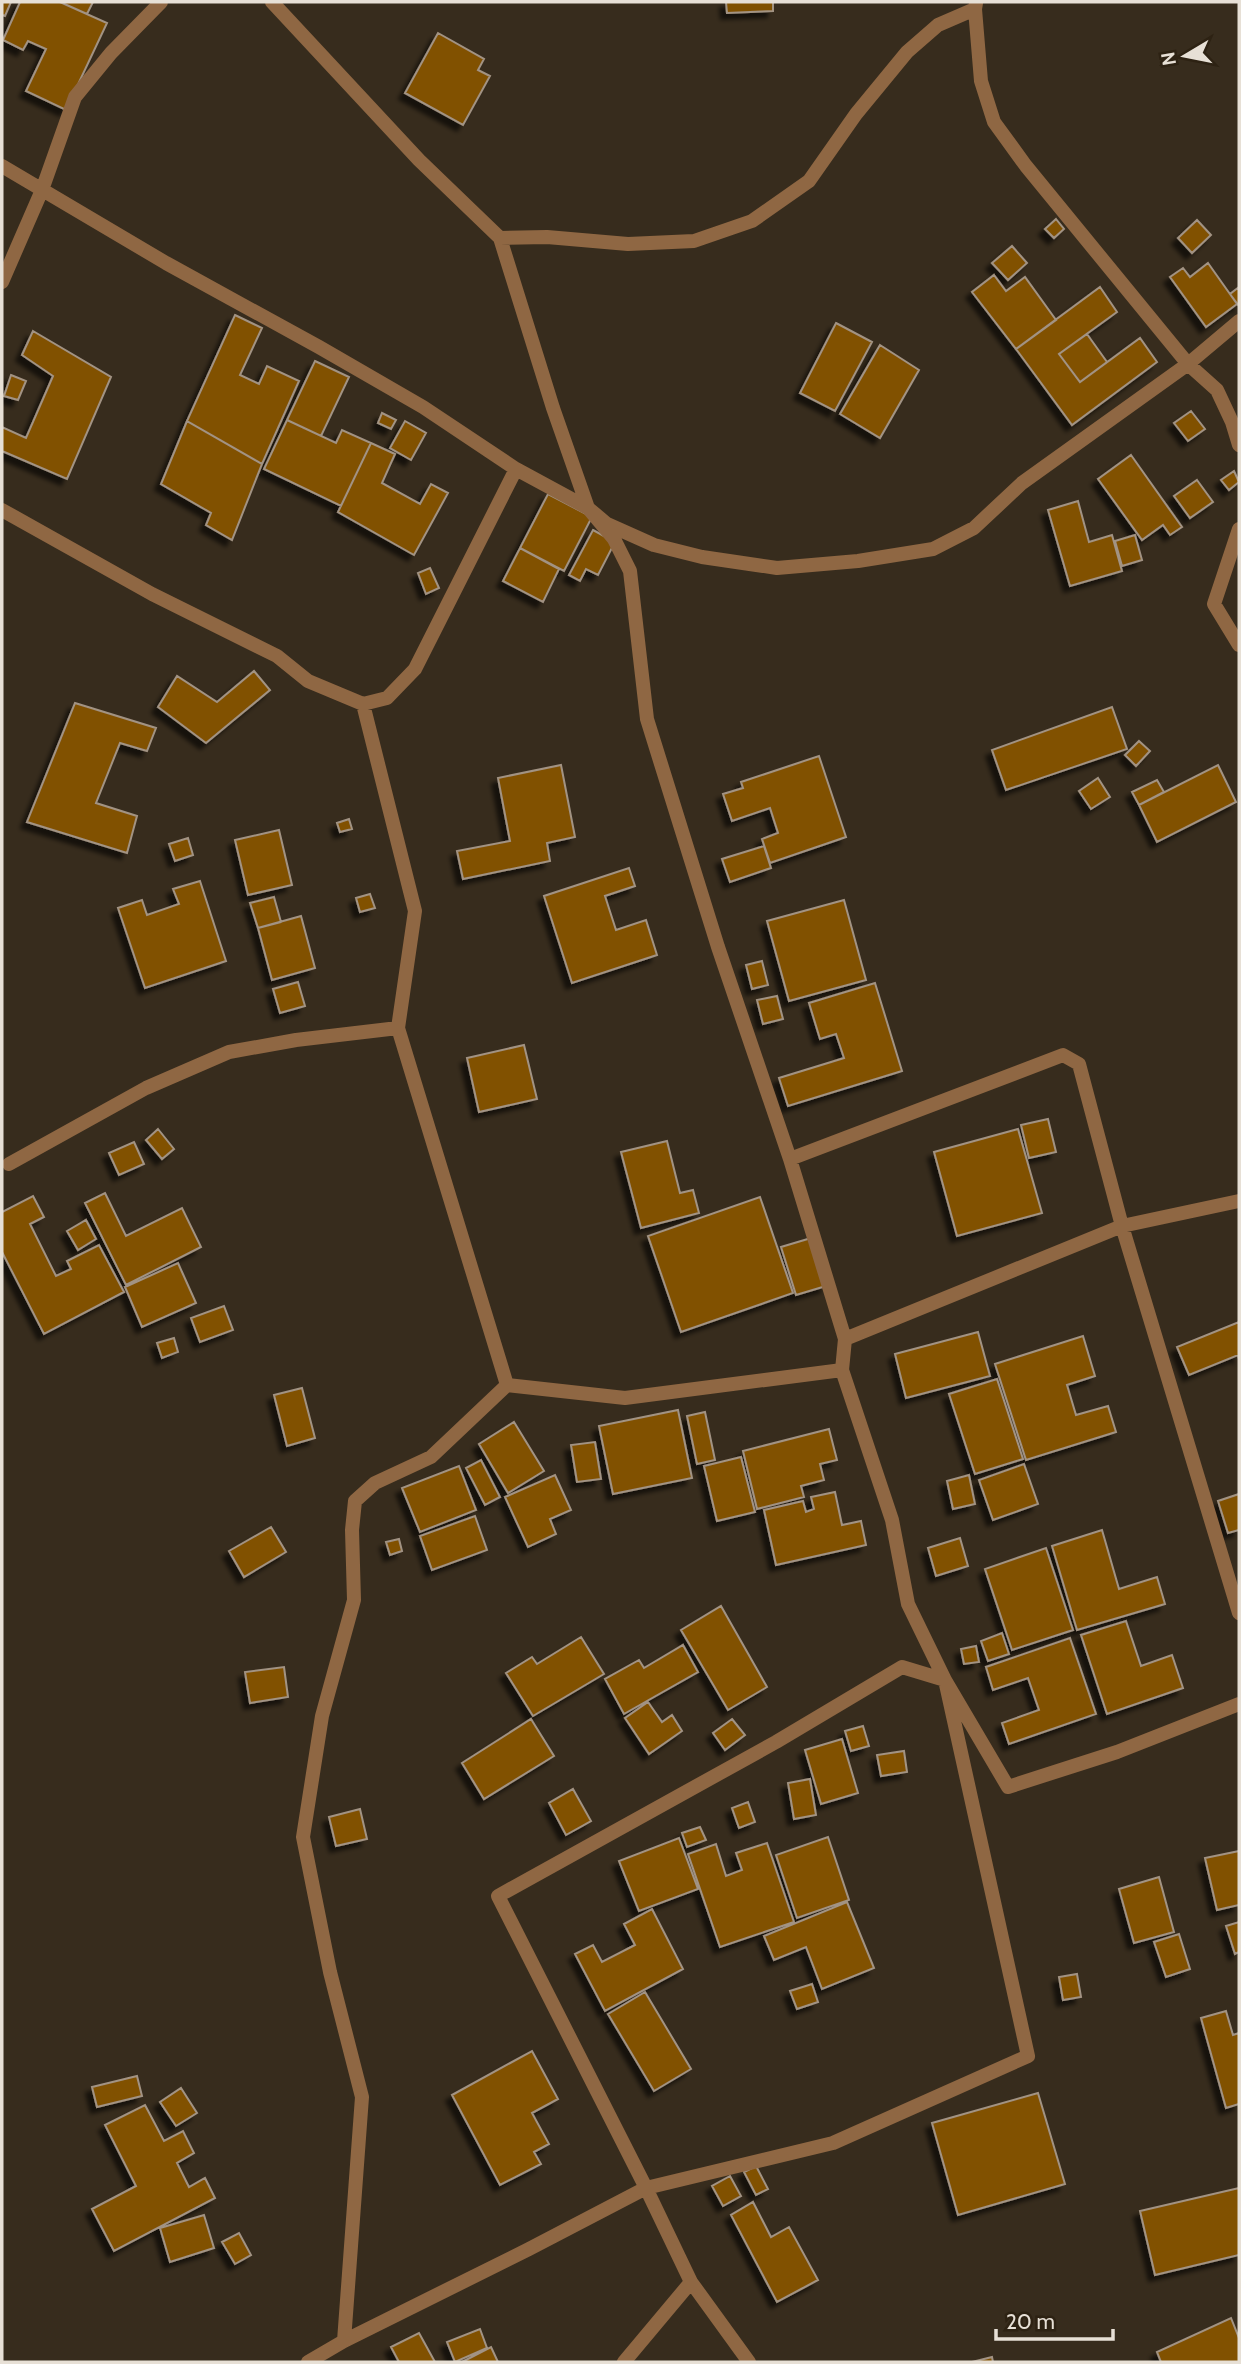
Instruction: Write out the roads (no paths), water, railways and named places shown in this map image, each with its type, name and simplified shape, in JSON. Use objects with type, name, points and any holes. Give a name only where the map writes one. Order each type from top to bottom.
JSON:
[{"type":"street","points":[[2,282],[42,190],[75,97],[111,53],[161,2]]},
{"type":"street","points":[[272,2],[419,160],[500,238],[588,508],[614,538],[630,571],[647,719],[718,947],[790,1159],[845,1339],[842,1370],[892,1520],[908,1604],[945,1680],[1008,1787],[1118,1752],[1239,1704]]},
{"type":"street","points":[[500,238],[547,237],[628,244],[694,241],[752,221],[809,181],[856,114],[907,52],[938,25],[976,5],[981,80],[994,122],[1026,166],[1188,364],[1217,390],[1239,445]]},
{"type":"street","points":[[2,166],[166,263],[423,407],[516,469],[588,508],[607,524],[654,545],[702,557],[777,568],[858,561],[933,550],[974,528],[1022,482],[1188,364],[1239,321]]},
{"type":"street","points":[[2,510],[152,594],[277,656],[308,681],[363,704],[387,698],[415,669],[516,469]]},
{"type":"street","points":[[1239,529],[1214,604],[1239,645]]},
{"type":"street","points":[[363,704],[415,911],[398,1028],[507,1385]]},
{"type":"street","points":[[9,1164],[146,1088],[229,1052],[398,1028]]},
{"type":"street","points":[[790,1159],[1063,1055],[1079,1064],[1122,1226],[1239,1613]]},
{"type":"street","points":[[845,1339],[1122,1226],[1239,1201]]},
{"type":"street","points":[[344,2341],[362,2097],[330,1972],[303,1837],[322,1716],[354,1600],[352,1530],[355,1501],[375,1483],[431,1457],[507,1385],[625,1398],[842,1370]]},
{"type":"street","points":[[749,2362],[691,2282],[498,1896],[776,1742],[902,1667],[945,1680]]},
{"type":"street","points":[[308,2362],[344,2341],[646,2188],[833,2143],[1028,2056],[945,1680]]},
{"type":"street","points":[[624,2362],[691,2282]]}]
